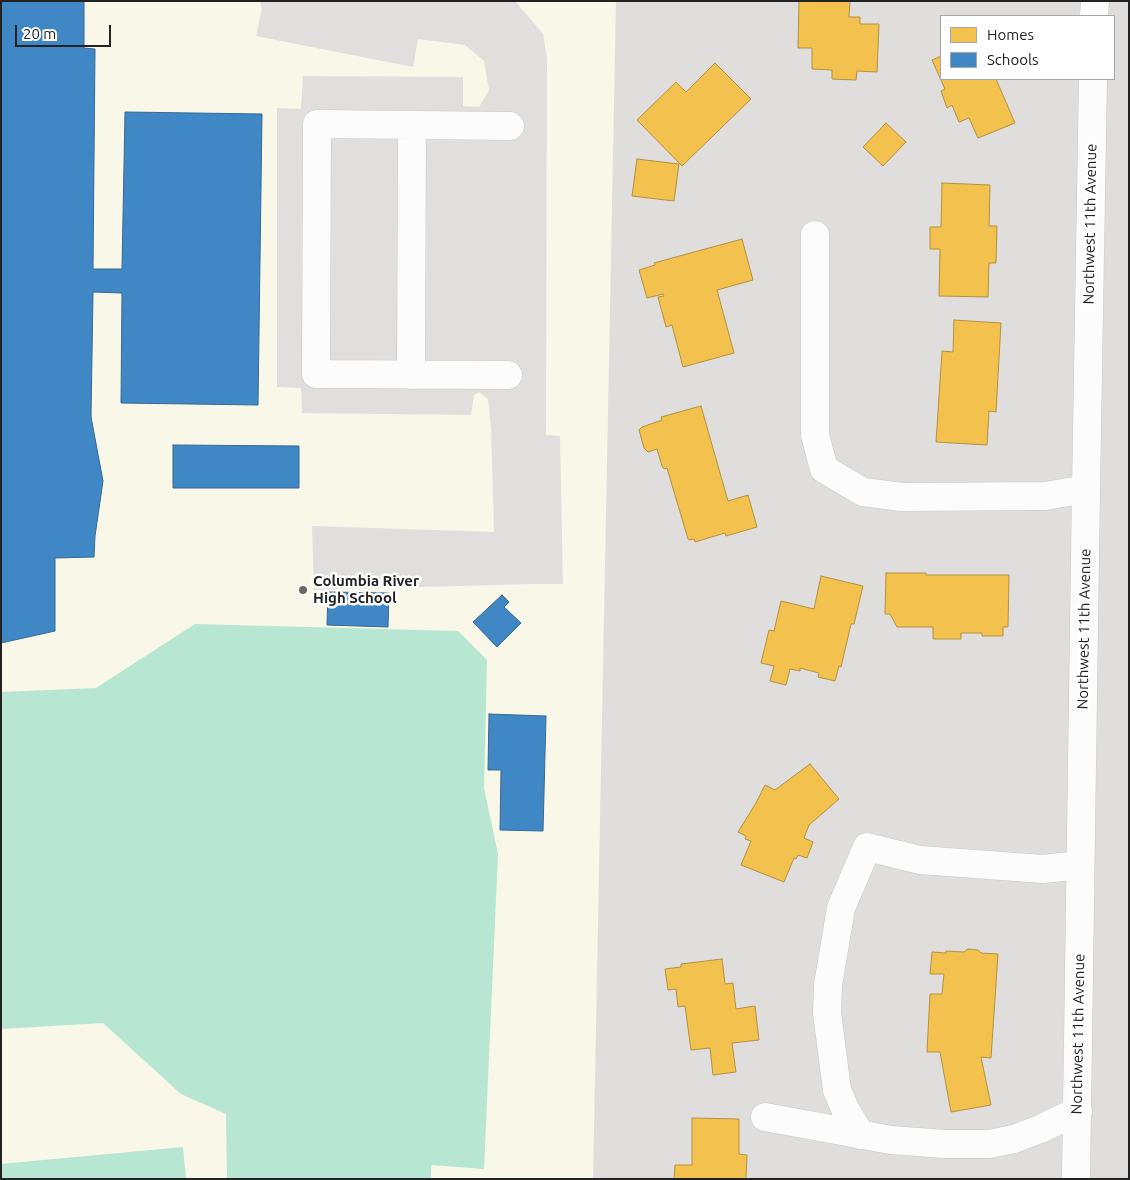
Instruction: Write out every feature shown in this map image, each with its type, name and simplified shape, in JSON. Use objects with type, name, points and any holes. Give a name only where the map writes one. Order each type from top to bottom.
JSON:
[{"type":"street","points":[[1094,15],[1095,1]]},
{"type":"street","name":"Northwest 11th Avenue","points":[[1076,1179],[1093,80]]},
{"type":"street","points":[[508,376],[316,374],[317,184],[318,124],[510,126]]},
{"type":"street","points":[[411,375],[412,126]]},
{"type":"street","points":[[816,235],[815,435],[824,469],[864,492],[902,497],[1045,496],[1086,489]]},
{"type":"street","points":[[861,1135],[846,1111],[837,1090],[827,1012],[828,985],[841,908],[867,847],[920,860],[1042,869],[1080,866]]},
{"type":"street","points":[[765,1117],[891,1140],[946,1144],[989,1144],[1014,1139],[1078,1111]]},
{"type":"shaded area","points":[[1,1],[1129,1],[1129,1179],[1,1179]]},
{"type":"shaded area","name":"Columbia River High School","points":[[1,1],[616,1],[593,1179],[1,1179]]},
{"type":"shaded area","points":[[260,1],[515,1],[543,34],[547,58],[546,435],[560,436],[563,584],[314,590],[312,526],[494,532],[491,428],[488,399],[479,392],[474,395],[471,415],[302,413],[301,388],[277,387],[277,108],[301,109],[303,76],[463,77],[463,106],[479,107],[489,90],[484,61],[465,45],[418,39],[413,67],[256,36],[262,9]]},
{"type":"green space","points":[[195,624],[458,631],[487,660],[484,788],[498,854],[484,1169],[431,1165],[431,1179],[227,1179],[226,1114],[181,1094],[103,1023],[1,1029],[1,692],[96,688]]},
{"type":"green space","points":[[183,1147],[186,1179],[1,1179],[1,1164]]},
{"type":"building: Homes","points":[[799,1],[850,1],[849,17],[860,17],[860,24],[879,24],[877,72],[857,71],[856,80],[832,79],[832,70],[812,69],[812,48],[798,48]]},
{"type":"building: Homes","points":[[940,56],[940,78],[932,60]]},
{"type":"building: Homes","points":[[715,63],[751,99],[682,166],[637,120],[676,82],[686,92]]},
{"type":"building: Homes","points":[[941,80],[996,80],[1015,123],[978,138],[969,118],[959,122],[952,105],[947,108],[941,91],[945,89]]},
{"type":"building: Homes","points":[[886,123],[906,142],[883,166],[863,147]]},
{"type":"building: Homes","points":[[637,159],[679,164],[674,201],[632,196]]},
{"type":"building: Homes","points":[[942,183],[990,185],[989,226],[997,226],[996,263],[989,263],[988,297],[939,296],[940,249],[930,249],[930,227],[941,227]]},
{"type":"building: Homes","points":[[742,239],[753,280],[717,290],[734,353],[683,367],[672,325],[666,327],[658,297],[664,296],[663,294],[647,298],[639,270],[655,265],[654,263]]},
{"type":"building: Homes","points":[[954,320],[1001,323],[996,412],[989,411],[987,445],[936,442],[942,351],[953,352]]},
{"type":"building: Homes","points":[[701,406],[728,501],[748,495],[757,527],[726,536],[725,533],[695,542],[694,539],[688,539],[667,468],[664,469],[662,466],[657,449],[648,452],[644,448],[639,430],[642,427],[662,420],[661,417]]},
{"type":"building: Homes","points":[[886,573],[1009,575],[1008,627],[1003,627],[1003,636],[961,633],[961,639],[933,639],[933,627],[897,627],[890,614],[885,614]]},
{"type":"building: Homes","points":[[821,576],[863,586],[854,624],[851,624],[841,667],[839,666],[835,681],[818,677],[819,673],[800,668],[800,671],[790,669],[786,685],[770,681],[774,666],[761,663],[769,630],[774,631],[781,601],[814,609]]},
{"type":"building: Homes","points":[[810,764],[839,799],[809,825],[804,838],[813,842],[807,858],[798,855],[796,859],[794,858],[784,882],[741,865],[751,841],[745,839],[746,836],[738,832],[765,785],[775,790]]},
{"type":"building: Homes","points":[[968,949],[978,950],[981,953],[998,954],[991,1058],[981,1057],[991,1105],[951,1112],[940,1052],[927,1052],[930,994],[942,994],[944,974],[930,974],[932,952],[964,952]]},
{"type":"building: Homes","points":[[722,959],[725,984],[733,983],[736,1009],[755,1006],[759,1040],[732,1043],[736,1072],[713,1075],[710,1048],[691,1050],[685,1006],[678,1007],[676,989],[668,990],[665,969],[681,967],[681,964]]},
{"type":"building: Homes","points":[[692,1118],[739,1119],[739,1154],[747,1155],[746,1179],[674,1179],[675,1165],[692,1165]]},
{"type":"building: Schools","points":[[1,1],[84,1],[84,48],[95,49],[93,269],[122,269],[125,112],[262,114],[258,405],[121,403],[122,293],[93,292],[91,417],[103,481],[94,557],[55,558],[55,631],[1,643]]},
{"type":"building: Schools","points":[[173,445],[299,446],[299,488],[173,488]]},
{"type":"building: Schools","points":[[328,592],[389,593],[388,627],[327,625]]},
{"type":"building: Schools","points":[[502,595],[509,602],[504,607],[521,623],[497,647],[473,622]]},
{"type":"building: Schools","points":[[489,714],[546,716],[543,831],[500,830],[501,770],[488,770]]},
{"type":"place","name":"Columbia River High School","points":[[303,590]]}]
